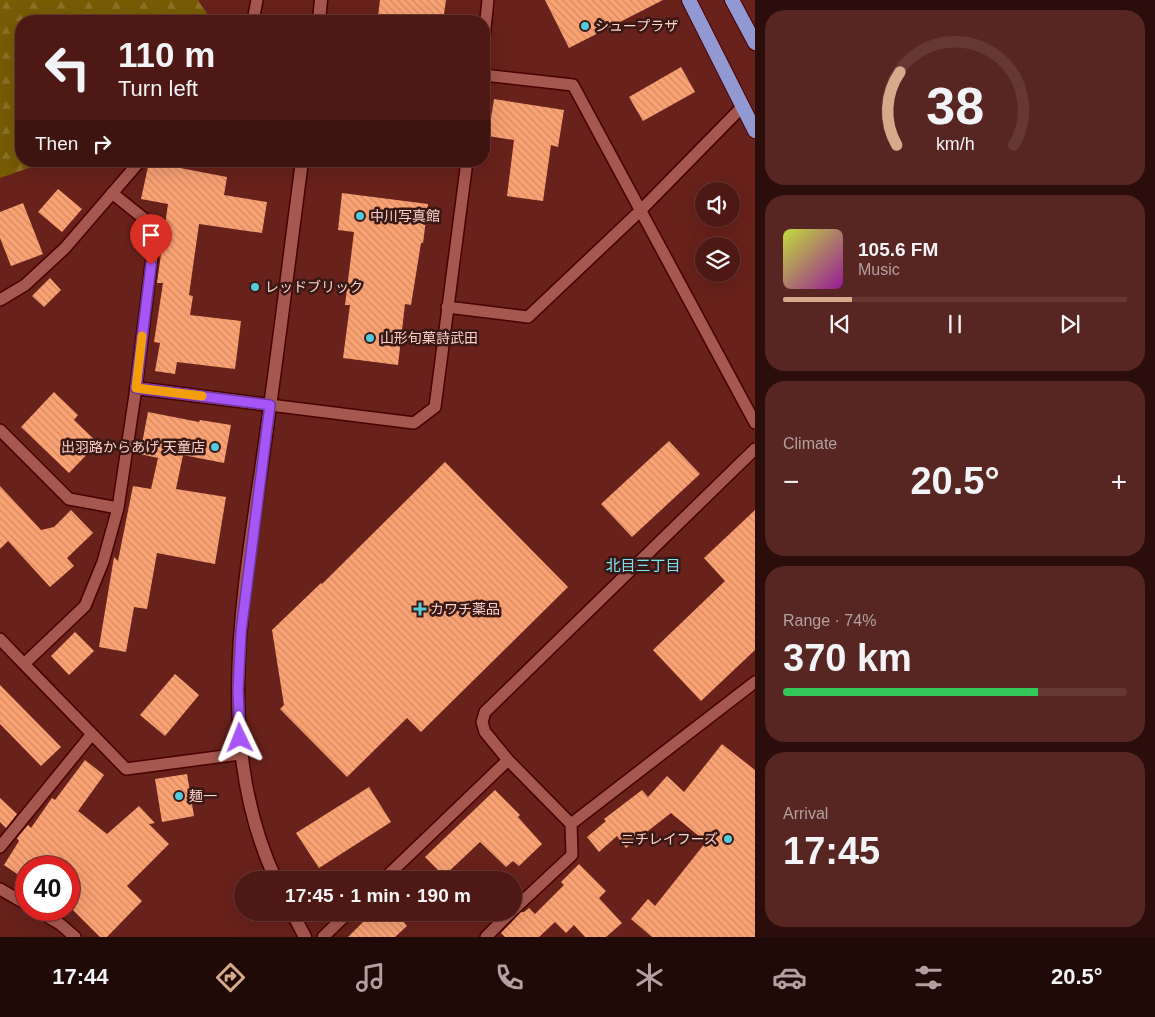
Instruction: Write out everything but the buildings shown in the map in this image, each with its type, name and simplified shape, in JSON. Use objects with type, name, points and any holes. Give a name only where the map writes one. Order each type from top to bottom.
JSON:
[{"type":"highway","points":[[689,0],[755,132]]},
{"type":"highway","points":[[732,0],[755,43]]},
{"type":"street","points":[[320,15],[321,0]]},
{"type":"street","points":[[272,871],[265,858],[250,809],[240,754],[238,690],[241,632],[301,167]]},
{"type":"street","points":[[136,388],[270,405]]},
{"type":"street","points":[[297,921],[305,937]]},
{"type":"lane","points":[[254,15],[257,0]]},
{"type":"lane","points":[[486,15],[488,0]]},
{"type":"lane","points":[[490,76],[573,85],[755,423]]},
{"type":"lane","points":[[447,307],[528,317],[640,211],[743,106]]},
{"type":"lane","points":[[0,300],[25,285],[65,248],[135,167]]},
{"type":"lane","points":[[270,405],[414,423],[435,407],[466,167]]},
{"type":"lane","points":[[24,664],[85,606],[102,562],[118,508],[136,388],[153,248],[153,233],[147,221],[112,193]]},
{"type":"lane","points":[[0,430],[68,499],[118,508]]},
{"type":"lane","points":[[522,902],[572,855],[571,824],[508,760],[486,732],[482,722],[485,712],[755,450]]},
{"type":"lane","points":[[0,639],[126,769],[240,754]]},
{"type":"lane","points":[[571,824],[755,682]]},
{"type":"lane","points":[[0,847],[92,734]]},
{"type":"lane","points":[[392,871],[508,760]]},
{"type":"lane","points":[[0,889],[15,898]]},
{"type":"lane","points":[[55,921],[75,937]]},
{"type":"lane","points":[[323,937],[340,921]]},
{"type":"lane","points":[[486,937],[503,921]]},
{"type":"green space","points":[[0,0],[198,0],[208,15],[15,15],[15,167],[32,167],[0,178]]},
{"type":"slow traffic","points":[[142,336],[136,388],[202,396]]},
{"type":"place","name":"シュープラザ","points":[[585,26]]},
{"type":"place","name":"中川写真館","points":[[360,216]]},
{"type":"place","name":"レッドブリック","points":[[255,287]]},
{"type":"place","name":"山形旬菓詩武田","points":[[370,338]]},
{"type":"place","name":"出羽路からあげ 天童店","points":[[215,447]]},
{"type":"place","name":"カワチ薬品","points":[[420,609]]},
{"type":"place","name":"麺一","points":[[179,796]]},
{"type":"place","name":"ニチレイフーズ","points":[[728,839]]},
{"type":"district","name":"北目三丁目","points":[[643,566]]},
{"type":"route","points":[[151,265],[136,388],[270,405],[241,632],[238,690],[240,738]]}]
